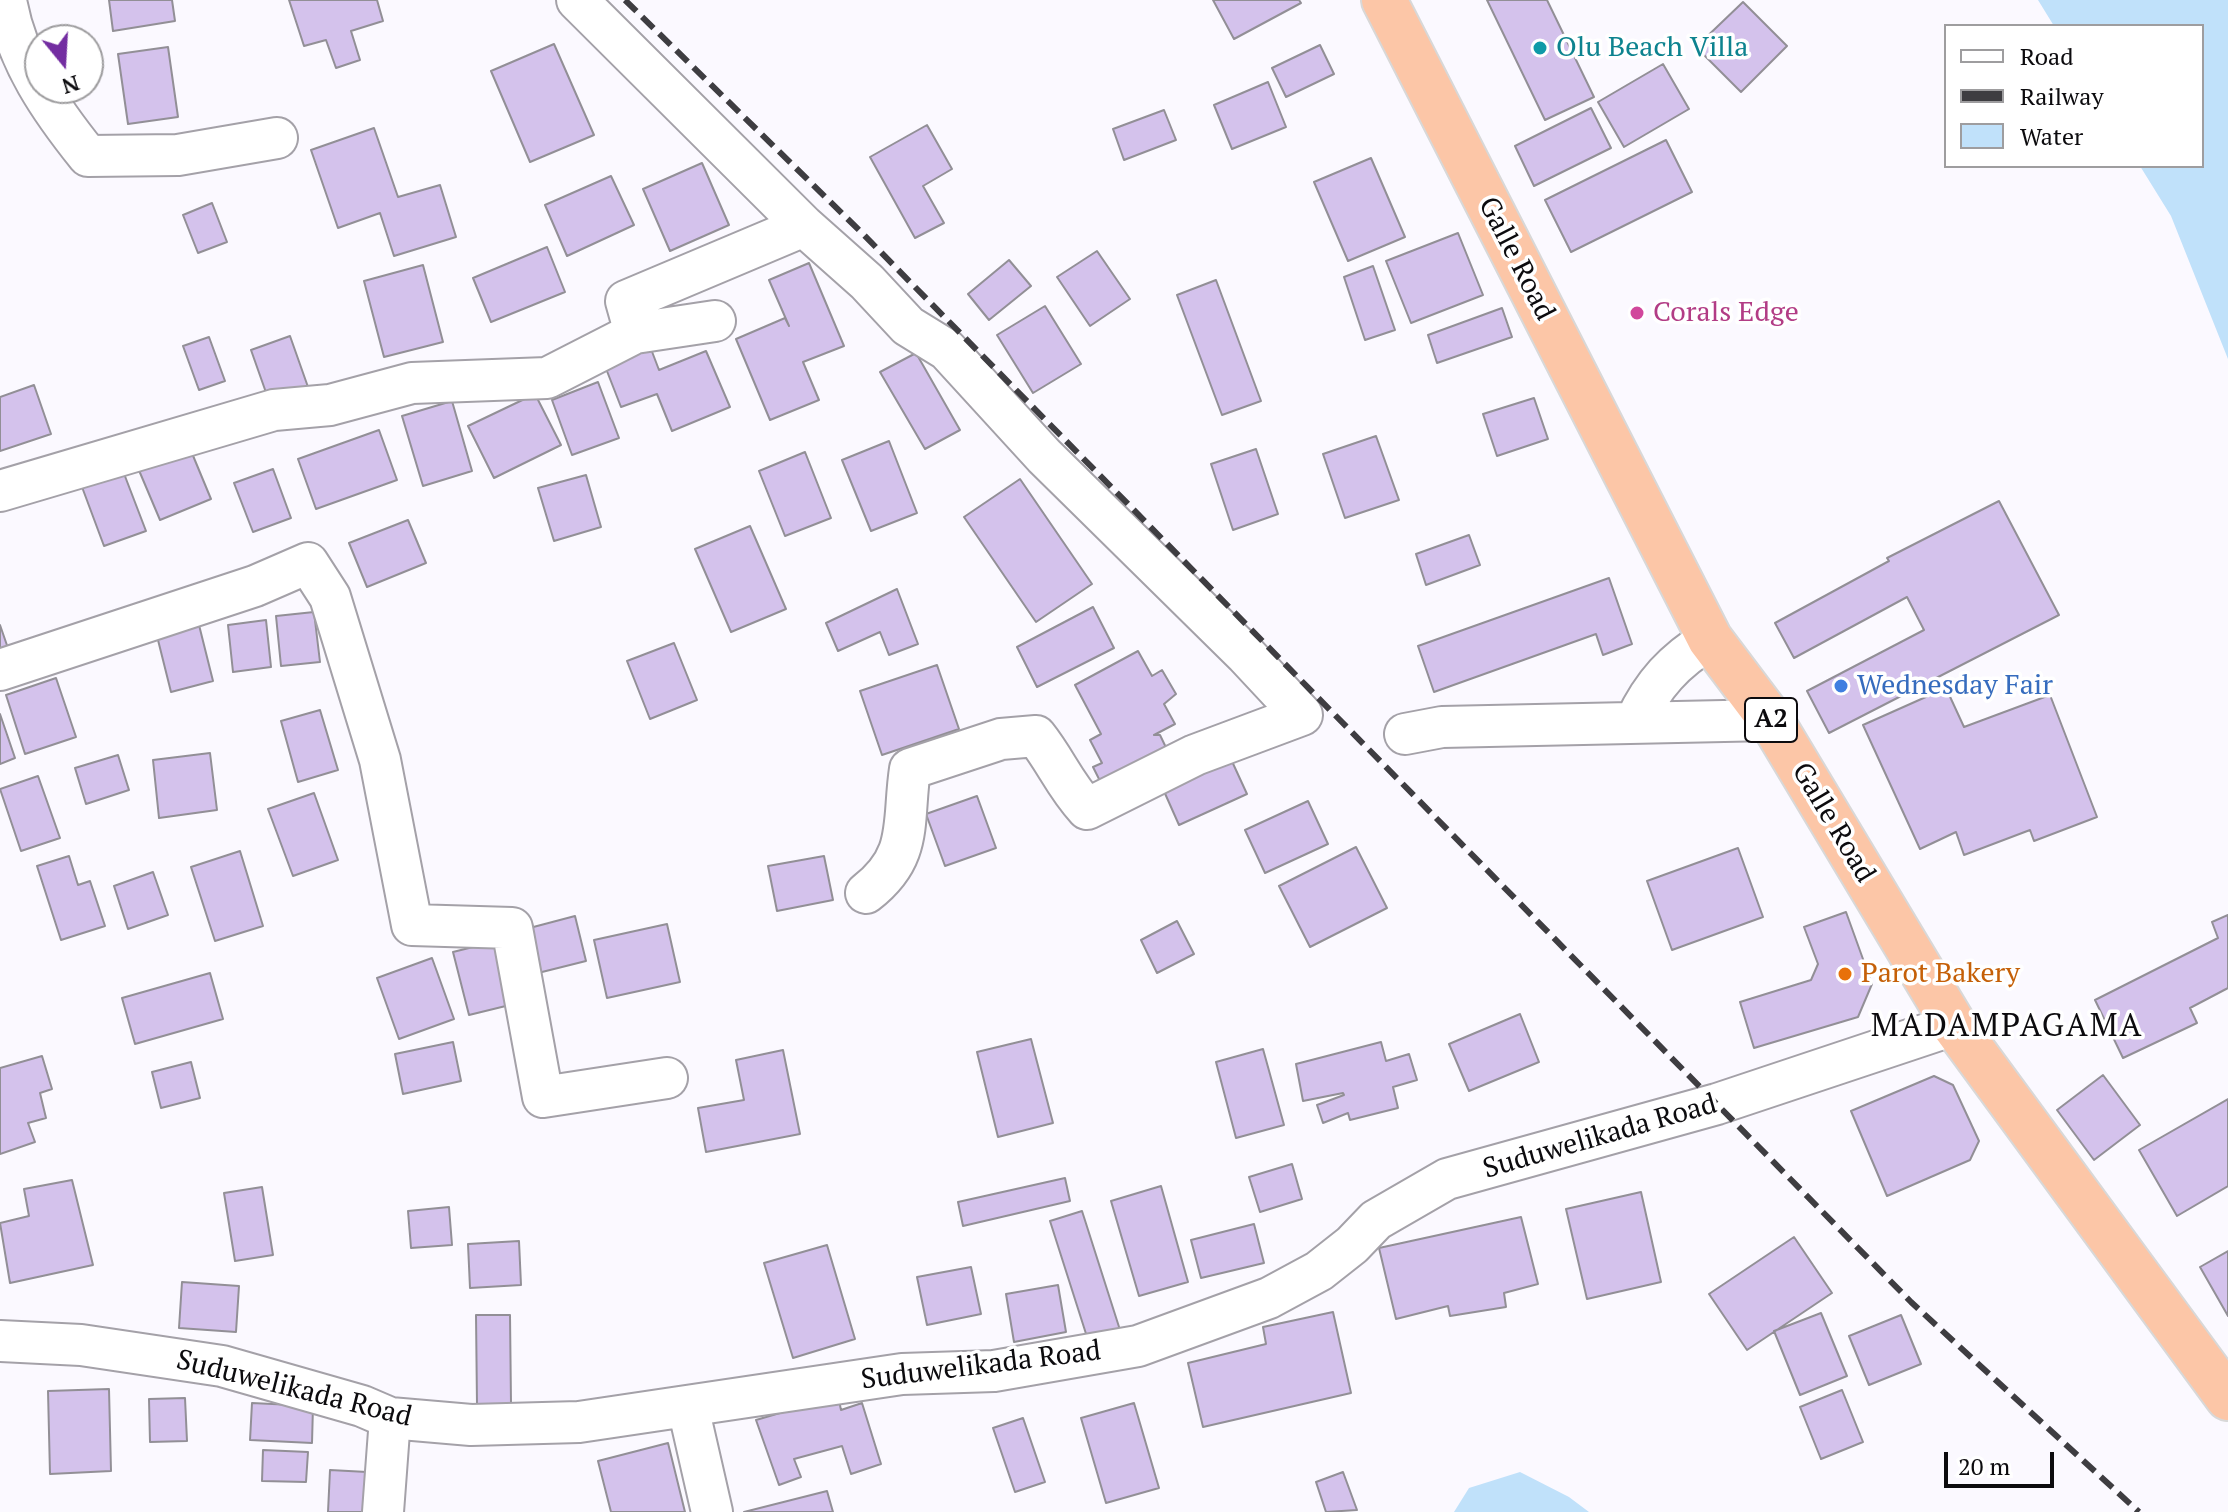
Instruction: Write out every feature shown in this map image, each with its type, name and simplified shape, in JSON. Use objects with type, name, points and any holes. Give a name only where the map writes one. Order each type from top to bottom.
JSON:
[{"type":"highway","name":"Galle Road","points":[[1384,0],[1710,639],[1771,720],[1954,1025],[2228,1398]]},
{"type":"street","points":[[6,0],[10,25],[48,106],[88,156],[178,155],[277,138]]},
{"type":"street","points":[[577,0],[804,226],[867,282],[908,326],[947,350],[1044,456],[1246,655],[1302,715],[1195,755],[1087,809],[1063,783],[1054,758],[1036,736],[1001,739],[910,769],[905,839],[885,878],[866,893]]},
{"type":"street","points":[[635,333],[626,301],[789,235],[804,226]]},
{"type":"street","points":[[0,491],[274,410],[330,405],[412,383],[547,378],[635,333],[698,326],[715,321]]},
{"type":"street","points":[[0,670],[255,586],[308,563],[330,597],[380,760],[412,925],[512,928],[543,1097],[667,1078]]},
{"type":"street","points":[[1635,722],[1651,688],[1679,657],[1710,639]]},
{"type":"street","points":[[1405,734],[1442,727],[1771,720]]},
{"type":"street","name":"Suduwelikada Road","points":[[0,1341],[81,1345],[222,1366],[362,1406],[390,1418],[471,1425],[548,1423],[688,1407],[902,1374],[994,1371],[1138,1346],[1282,1292],[1319,1271],[1352,1245],[1376,1220],[1447,1179],[1717,1104],[1954,1025]]},
{"type":"street","points":[[688,1407],[712,1512]]},
{"type":"street","points":[[383,1512],[390,1418]]},
{"type":"water","points":[[2038,0],[2228,0],[2228,359],[2171,216],[2141,168],[2204,168],[2204,24],[2053,24]]},
{"type":"water","points":[[1520,1472],[1569,1497],[1589,1512],[1454,1512],[1469,1488]]},
{"type":"building","points":[[109,0],[172,0],[175,21],[113,31]]},
{"type":"building","points":[[289,0],[377,0],[383,21],[351,31],[360,60],[336,68],[326,40],[304,46]]},
{"type":"building","points":[[1213,0],[1299,0],[1301,3],[1234,39]]},
{"type":"building","name":"Olu Beach Villa","points":[[1487,0],[1547,0],[1594,97],[1545,120]]},
{"type":"building","points":[[1743,2],[1787,46],[1741,92],[1696,47]]},
{"type":"building","points":[[554,44],[594,135],[530,162],[491,71]]},
{"type":"building","points":[[1320,45],[1334,74],[1286,97],[1272,68]]},
{"type":"building","points":[[168,47],[178,117],[128,124],[118,54]]},
{"type":"building","points":[[1663,64],[1689,109],[1624,147],[1598,102]]},
{"type":"building","points":[[1268,82],[1286,127],[1232,149],[1214,105]]},
{"type":"building","points":[[1591,108],[1611,148],[1534,186],[1515,146]]},
{"type":"building","points":[[1164,110],[1176,140],[1124,160],[1113,129]]},
{"type":"building","points":[[927,125],[952,169],[923,186],[944,223],[915,238],[870,157]]},
{"type":"building","points":[[374,128],[398,197],[440,185],[456,237],[394,256],[380,213],[338,228],[311,150]]},
{"type":"building","points":[[1666,140],[1692,192],[1571,252],[1545,200]]},
{"type":"building","points":[[1371,158],[1405,237],[1348,261],[1314,182]]},
{"type":"building","points":[[702,163],[729,225],[670,251],[643,189]]},
{"type":"building","points":[[611,176],[634,225],[567,256],[545,205]]},
{"type":"building","points":[[212,203],[227,242],[198,253],[183,215]]},
{"type":"building","points":[[1458,233],[1483,295],[1411,323],[1386,261]]},
{"type":"building","points":[[547,247],[565,292],[491,322],[473,278]]},
{"type":"building","points":[[1097,251],[1130,299],[1090,326],[1057,277]]},
{"type":"building","points":[[1009,260],[1031,286],[989,320],[968,294]]},
{"type":"building","points":[[809,263],[844,346],[803,362],[819,400],[770,420],[736,339],[785,318],[789,326],[769,280]]},
{"type":"building","points":[[423,265],[443,342],[384,357],[364,281]]},
{"type":"building","points":[[1373,266],[1395,330],[1365,340],[1344,277]]},
{"type":"building","points":[[1216,280],[1261,401],[1222,415],[1177,295]]},
{"type":"building","points":[[1045,306],[1081,364],[1033,393],[997,335]]},
{"type":"building","points":[[1502,308],[1512,337],[1437,363],[1428,335]]},
{"type":"building","points":[[290,336],[308,387],[269,401],[251,350]]},
{"type":"building","points":[[209,337],[225,381],[199,390],[183,346]]},
{"type":"building","points":[[651,349],[659,370],[706,351],[730,407],[672,431],[657,394],[621,407],[605,366]]},
{"type":"building","points":[[916,353],[960,430],[925,449],[880,372]]},
{"type":"building","points":[[598,382],[619,438],[572,455],[552,400]]},
{"type":"building","points":[[34,385],[51,434],[0,451],[0,397]]},
{"type":"building","points":[[535,394],[561,445],[494,478],[468,426]]},
{"type":"building","points":[[1534,398],[1548,439],[1497,456],[1483,414]]},
{"type":"building","points":[[452,401],[472,471],[423,486],[402,416]]},
{"type":"building","points":[[379,430],[397,480],[316,509],[298,459]]},
{"type":"building","points":[[1376,436],[1399,500],[1345,518],[1323,454]]},
{"type":"building","points":[[889,441],[917,513],[871,531],[842,460]]},
{"type":"building","points":[[189,446],[211,499],[160,520],[138,468]]},
{"type":"building","points":[[1256,449],[1278,514],[1233,530],[1211,464]]},
{"type":"building","points":[[805,452],[831,518],[785,536],[759,471]]},
{"type":"building","points":[[273,469],[291,518],[253,532],[234,483]]},
{"type":"building","points":[[123,471],[146,531],[104,546],[82,487]]},
{"type":"building","points":[[586,475],[601,527],[554,541],[538,488]]},
{"type":"building","points":[[1020,479],[1092,584],[1036,622],[964,517]]},
{"type":"building","points":[[1999,501],[2059,615],[1829,733],[1807,691],[1924,630],[1907,597],[1794,658],[1775,623],[1889,561],[1887,558]]},
{"type":"building","points":[[408,520],[426,563],[367,587],[349,543]]},
{"type":"building","points":[[750,526],[786,609],[731,632],[695,549]]},
{"type":"building","points":[[1469,535],[1480,565],[1426,585],[1416,554]]},
{"type":"building","points":[[1609,578],[1632,644],[1603,655],[1596,634],[1434,692],[1418,646]]},
{"type":"building","points":[[897,589],[918,644],[889,655],[880,632],[838,651],[826,623]]},
{"type":"building","points":[[1093,607],[1114,648],[1037,687],[1017,647]]},
{"type":"building","points":[[314,612],[320,662],[281,666],[276,616]]},
{"type":"building","points":[[197,617],[213,681],[171,692],[155,628]]},
{"type":"building","points":[[266,620],[271,667],[233,672],[228,625]]},
{"type":"building","points":[[0,625],[10,654],[0,658]]},
{"type":"building","points":[[674,643],[697,700],[650,719],[627,661]]},
{"type":"building","points":[[1138,651],[1152,676],[1162,670],[1176,694],[1164,704],[1175,724],[1154,735],[1160,735],[1171,758],[1105,791],[1093,767],[1102,763],[1090,740],[1101,734],[1075,685]]},
{"type":"building","points":[[937,665],[959,729],[882,755],[860,691]]},
{"type":"building","points":[[56,678],[76,737],[25,754],[6,695]]},
{"type":"building","points":[[1946,688],[1964,727],[2050,695],[2097,817],[2034,841],[2030,830],[1964,855],[1956,832],[1920,849],[1863,725]]},
{"type":"building","points":[[320,710],[338,770],[298,782],[281,721]]},
{"type":"building","points":[[0,714],[15,758],[0,764]]},
{"type":"building","points":[[210,753],[217,810],[159,818],[153,760]]},
{"type":"building","points":[[118,755],[129,790],[86,804],[75,768]]},
{"type":"building","points":[[1230,757],[1247,794],[1179,825],[1163,789]]},
{"type":"building","points":[[38,776],[60,838],[21,851],[0,789]]},
{"type":"building","points":[[314,793],[338,860],[293,876],[268,809]]},
{"type":"building","points":[[977,796],[996,848],[945,866],[926,814]]},
{"type":"building","points":[[1308,801],[1328,844],[1265,873],[1245,830]]},
{"type":"building","points":[[1356,847],[1387,908],[1310,947],[1279,886]]},
{"type":"building","points":[[1738,848],[1763,917],[1672,950],[1647,881]]},
{"type":"building","points":[[240,851],[263,926],[215,941],[191,867]]},
{"type":"building","points":[[69,856],[78,885],[90,881],[105,926],[61,940],[37,866]]},
{"type":"building","points":[[824,856],[833,900],[777,911],[768,866]]},
{"type":"building","points":[[153,872],[168,915],[128,929],[114,886]]},
{"type":"building","points":[[1846,912],[1872,984],[1858,1017],[1754,1048],[1740,1002],[1811,980],[1818,964],[1804,927]]},
{"type":"building","points":[[2228,915],[2228,988],[2190,1008],[2197,1023],[2123,1058],[2095,1000],[2218,938],[2212,922]]},
{"type":"building","points":[[575,916],[586,961],[534,974],[522,930]]},
{"type":"building","points":[[1177,921],[1194,954],[1157,973],[1141,940]]},
{"type":"building","points":[[667,924],[680,982],[607,998],[594,940]]},
{"type":"building","points":[[501,940],[518,1003],[469,1015],[453,952]]},
{"type":"building","points":[[432,958],[454,1019],[399,1039],[377,978]]},
{"type":"building","points":[[210,973],[223,1019],[135,1044],[122,998]]},
{"type":"building","points":[[1520,1014],[1539,1062],[1469,1091],[1449,1044]]},
{"type":"building","points":[[1031,1039],[1053,1123],[998,1137],[977,1052]]},
{"type":"building","points":[[453,1042],[461,1081],[403,1094],[395,1054]]},
{"type":"building","points":[[1381,1042],[1386,1061],[1409,1054],[1417,1080],[1393,1087],[1398,1108],[1350,1120],[1348,1113],[1323,1123],[1317,1105],[1344,1095],[1303,1101],[1296,1064]]},
{"type":"building","points":[[1263,1049],[1284,1125],[1236,1138],[1216,1062]]},
{"type":"building","points":[[783,1050],[800,1134],[706,1152],[698,1108],[744,1100],[736,1060]]},
{"type":"building","points":[[42,1056],[52,1089],[40,1093],[46,1118],[28,1123],[35,1142],[0,1154],[0,1068]]},
{"type":"building","points":[[191,1062],[200,1098],[161,1108],[152,1072]]},
{"type":"building","points":[[2103,1075],[2140,1125],[2094,1160],[2057,1110]]},
{"type":"building","points":[[1934,1076],[1953,1085],[1979,1141],[1970,1160],[1887,1196],[1851,1111]]},
{"type":"building","points":[[2228,1099],[2228,1186],[2177,1216],[2139,1150]]},
{"type":"building","points":[[1292,1164],[1302,1199],[1260,1212],[1249,1177]]},
{"type":"building","points":[[1065,1178],[1070,1201],[963,1226],[958,1202]]},
{"type":"building","points":[[72,1180],[93,1265],[10,1283],[0,1223],[29,1216],[24,1189]]},
{"type":"building","points":[[1161,1186],[1188,1282],[1139,1296],[1111,1201]]},
{"type":"building","points":[[262,1187],[273,1255],[235,1261],[224,1193]]},
{"type":"building","points":[[1641,1192],[1661,1282],[1587,1299],[1566,1209]]},
{"type":"building","points":[[449,1207],[452,1245],[411,1248],[408,1211]]},
{"type":"building","points":[[1082,1211],[1120,1330],[1088,1340],[1050,1221]]},
{"type":"building","points":[[1521,1217],[1538,1284],[1504,1293],[1506,1307],[1450,1316],[1448,1306],[1396,1319],[1379,1248]]},
{"type":"building","points":[[1254,1224],[1264,1263],[1201,1278],[1191,1240]]},
{"type":"building","points":[[1794,1237],[1832,1293],[1747,1350],[1709,1294]]},
{"type":"building","points":[[519,1241],[521,1285],[470,1288],[468,1244]]},
{"type":"building","points":[[827,1245],[855,1339],[793,1358],[764,1263]]},
{"type":"building","points":[[2228,1251],[2228,1316],[2200,1267]]},
{"type":"building","points":[[971,1267],[981,1314],[927,1325],[917,1277]]},
{"type":"building","points":[[182,1282],[239,1286],[236,1332],[179,1328]]},
{"type":"building","points":[[1058,1285],[1066,1332],[1014,1342],[1006,1294]]},
{"type":"building","points":[[1333,1312],[1351,1393],[1203,1427],[1188,1363],[1266,1344],[1263,1327]]},
{"type":"building","points":[[1821,1313],[1847,1376],[1800,1395],[1774,1331]]},
{"type":"building","points":[[476,1315],[510,1315],[511,1404],[477,1405]]},
{"type":"building","points":[[1901,1315],[1921,1364],[1869,1385],[1849,1336]]},
{"type":"building","points":[[109,1389],[111,1471],[50,1474],[48,1391]]},
{"type":"building","points":[[1842,1390],[1863,1442],[1821,1459],[1800,1407]]},
{"type":"building","points":[[838,1396],[841,1410],[862,1403],[881,1464],[851,1474],[842,1446],[794,1459],[801,1477],[779,1485],[756,1420]]},
{"type":"building","points":[[185,1398],[187,1441],[150,1442],[149,1399]]},
{"type":"building","points":[[252,1403],[313,1406],[312,1443],[250,1440]]},
{"type":"building","points":[[1134,1403],[1159,1488],[1106,1503],[1081,1418]]},
{"type":"building","points":[[1023,1418],[1045,1482],[1015,1492],[993,1428]]},
{"type":"building","points":[[668,1443],[685,1512],[611,1512],[598,1461]]},
{"type":"building","points":[[263,1450],[308,1452],[306,1482],[262,1481]]},
{"type":"building","points":[[330,1470],[367,1472],[365,1512],[328,1512]]},
{"type":"building","points":[[1343,1472],[1357,1510],[1326,1512],[1316,1482]]},
{"type":"building","points":[[827,1491],[833,1512],[744,1512]]},
{"type":"railway","points":[[625,0],[863,234],[1911,1302],[2139,1512]]},
{"type":"place","name":"Olu Beach Villa","points":[[1540,48]]},
{"type":"place","name":"Corals Edge","points":[[1637,313]]},
{"type":"place","name":"Wednesday Fair","points":[[1841,686]]},
{"type":"place","name":"Parot Bakery","points":[[1845,974]]},
{"type":"district","name":"MADAMPAGAMA","points":[[2007,1027]]}]
